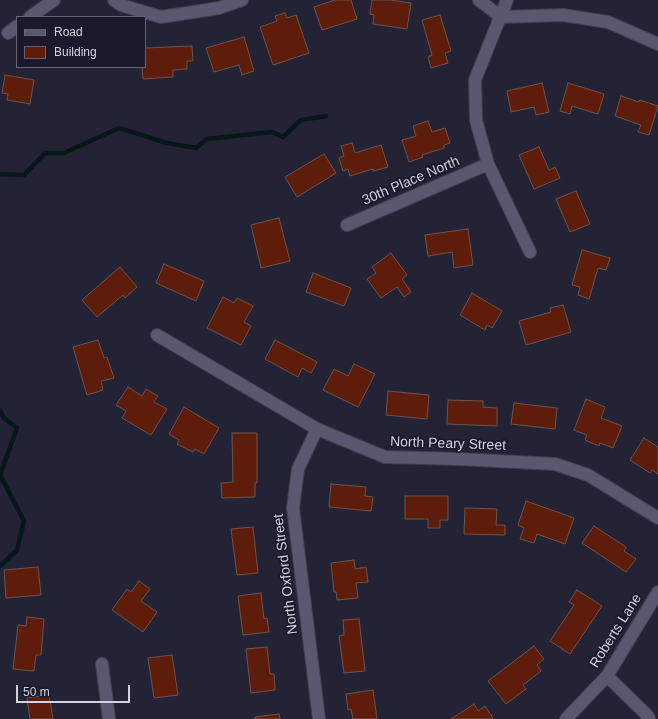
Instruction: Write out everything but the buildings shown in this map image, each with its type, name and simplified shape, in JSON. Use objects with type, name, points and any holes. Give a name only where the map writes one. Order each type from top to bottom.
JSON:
[{"type":"street","points":[[31,16],[54,0]]},
{"type":"street","points":[[114,0],[121,6],[162,17],[219,8],[242,0]]},
{"type":"street","points":[[479,0],[501,16],[563,15],[608,22],[658,44]]},
{"type":"street","points":[[507,0],[475,80],[476,120],[488,164],[530,252]]},
{"type":"street","name":"30th Place North","points":[[347,225],[488,164]]},
{"type":"street","name":"North Peary Street","points":[[158,335],[317,429],[385,457],[555,464],[588,476],[658,518]]},
{"type":"street","name":"North Oxford Street","points":[[317,429],[298,469],[293,508],[319,719]]},
{"type":"street","name":"Roberts Lane","points":[[566,719],[607,676],[658,592]]},
{"type":"street","points":[[102,664],[109,719]]},
{"type":"street","points":[[607,676],[648,716],[649,719]]},
{"type":"waterway","points":[[0,174],[24,175],[45,153],[64,153],[119,128],[167,143],[196,148],[207,139],[272,132],[283,137],[301,120],[326,116]]},
{"type":"waterway","points":[[0,410],[4,418],[17,428],[0,475],[24,521],[17,550],[0,566]]}]
